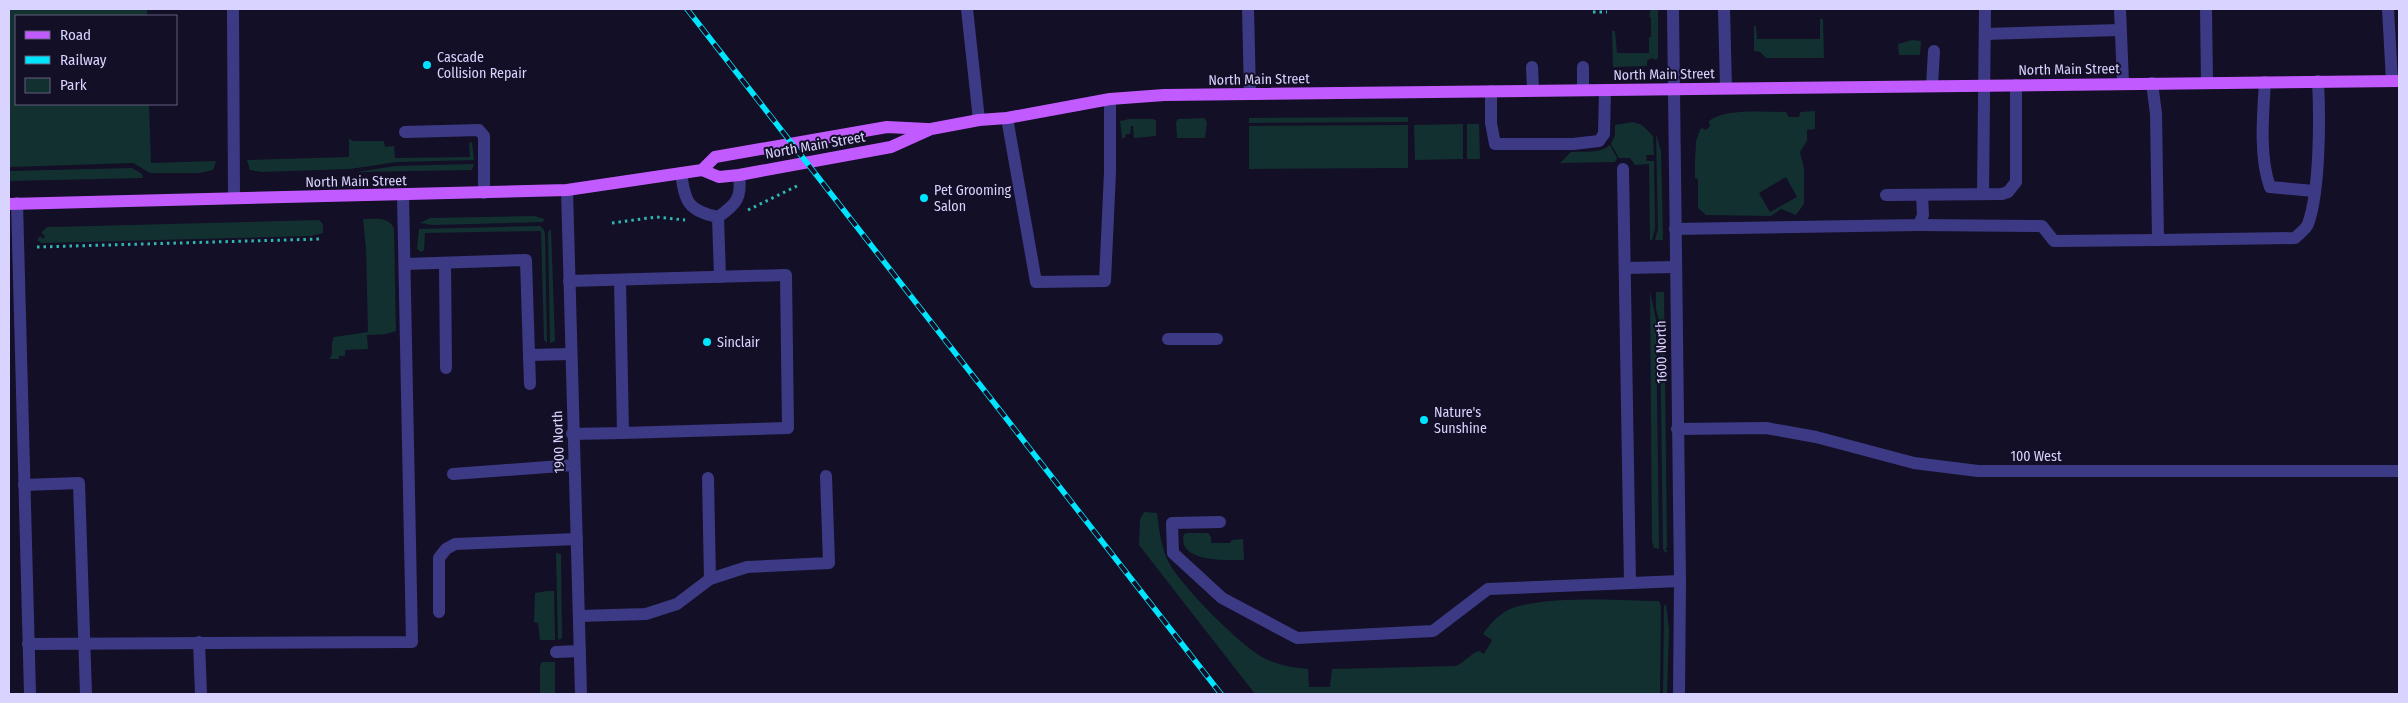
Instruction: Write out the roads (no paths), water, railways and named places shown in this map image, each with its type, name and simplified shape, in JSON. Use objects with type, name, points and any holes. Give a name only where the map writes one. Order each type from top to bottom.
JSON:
[{"type":"main road","name":"North Main Street","points":[[13,204],[567,190],[702,170],[719,177],[739,175],[892,146],[931,129],[979,120],[1007,118],[1110,99],[1164,95],[2395,81]]},
{"type":"main road","name":"North Main Street","points":[[702,170],[715,158],[887,127],[931,129]]},
{"type":"street","points":[[233,9],[234,197]]},
{"type":"street","points":[[967,9],[979,120]]},
{"type":"street","points":[[1248,9],[1250,94]]},
{"type":"street","name":"1600 North","points":[[1673,9],[1680,581],[1679,694]]},
{"type":"street","points":[[1724,9],[1726,88]]},
{"type":"street","points":[[1983,194],[1984,9]]},
{"type":"street","points":[[2120,9],[2123,83]]},
{"type":"street","points":[[2206,9],[2207,82]]},
{"type":"street","points":[[2388,9],[2395,81]]},
{"type":"street","points":[[1985,34],[2120,30]]},
{"type":"street","points":[[1932,86],[1934,51]]},
{"type":"street","points":[[1583,66],[1583,90]]},
{"type":"street","points":[[1532,67],[1533,90]]},
{"type":"street","points":[[1675,229],[1919,225],[2042,226],[2054,241],[2295,238],[2308,225],[2314,191],[2319,112],[2318,81]]},
{"type":"street","points":[[2265,82],[2263,112],[2265,174],[2270,187],[2314,191]]},
{"type":"street","points":[[2152,83],[2156,114],[2158,240]]},
{"type":"street","points":[[1886,195],[2008,192],[2016,182],[2016,85]]},
{"type":"street","points":[[1491,91],[1491,123],[1495,144],[1573,144],[1599,141],[1604,134],[1605,90]]},
{"type":"street","points":[[1007,118],[1036,282],[1105,281],[1110,172],[1110,99]]},
{"type":"street","points":[[405,132],[478,130],[484,136],[484,193]]},
{"type":"street","points":[[1623,169],[1630,583]]},
{"type":"street","points":[[681,173],[685,199],[701,213],[718,217],[732,207],[741,191],[739,175]]},
{"type":"street","name":"1900 North","points":[[567,190],[572,434],[581,694]]},
{"type":"street","points":[[28,644],[412,642],[403,195]]},
{"type":"street","points":[[1919,225],[1922,216],[1922,195]]},
{"type":"street","points":[[13,204],[14,293],[24,485],[30,694]]},
{"type":"street","points":[[718,217],[720,276]]},
{"type":"street","points":[[405,264],[526,260],[530,384]]},
{"type":"street","points":[[445,262],[446,368]]},
{"type":"street","points":[[1625,268],[1675,267]]},
{"type":"street","points":[[569,281],[786,275],[788,428],[572,434]]},
{"type":"street","points":[[620,280],[623,433]]},
{"type":"street","points":[[1168,339],[1217,339]]},
{"type":"street","points":[[529,355],[571,354]]},
{"type":"street","name":"100 West","points":[[1677,429],[1766,428],[1816,438],[1914,463],[1978,470],[2399,471]]},
{"type":"street","points":[[454,474],[574,466]]},
{"type":"street","points":[[579,616],[646,614],[677,604],[710,579],[747,567],[829,563],[826,476]]},
{"type":"street","points":[[708,478],[710,579]]},
{"type":"street","points":[[24,485],[79,483],[86,694]]},
{"type":"street","points":[[1220,522],[1172,523],[1173,553],[1222,598],[1297,638],[1433,630],[1488,589],[1680,581]]},
{"type":"street","points":[[439,612],[439,558],[446,548],[455,544],[577,539]]},
{"type":"street","points":[[199,642],[201,694]]},
{"type":"street","points":[[556,652],[580,651]]},
{"type":"railway","points":[[687,9],[1221,694]]},
{"type":"place","name":"Cascade Collision Repair","points":[[427,65]]},
{"type":"place","name":"Pet Grooming Salon","points":[[924,198]]},
{"type":"place","name":"Sinclair","points":[[707,342]]},
{"type":"place","name":"Nature's Sunshine","points":[[1424,420]]}]
